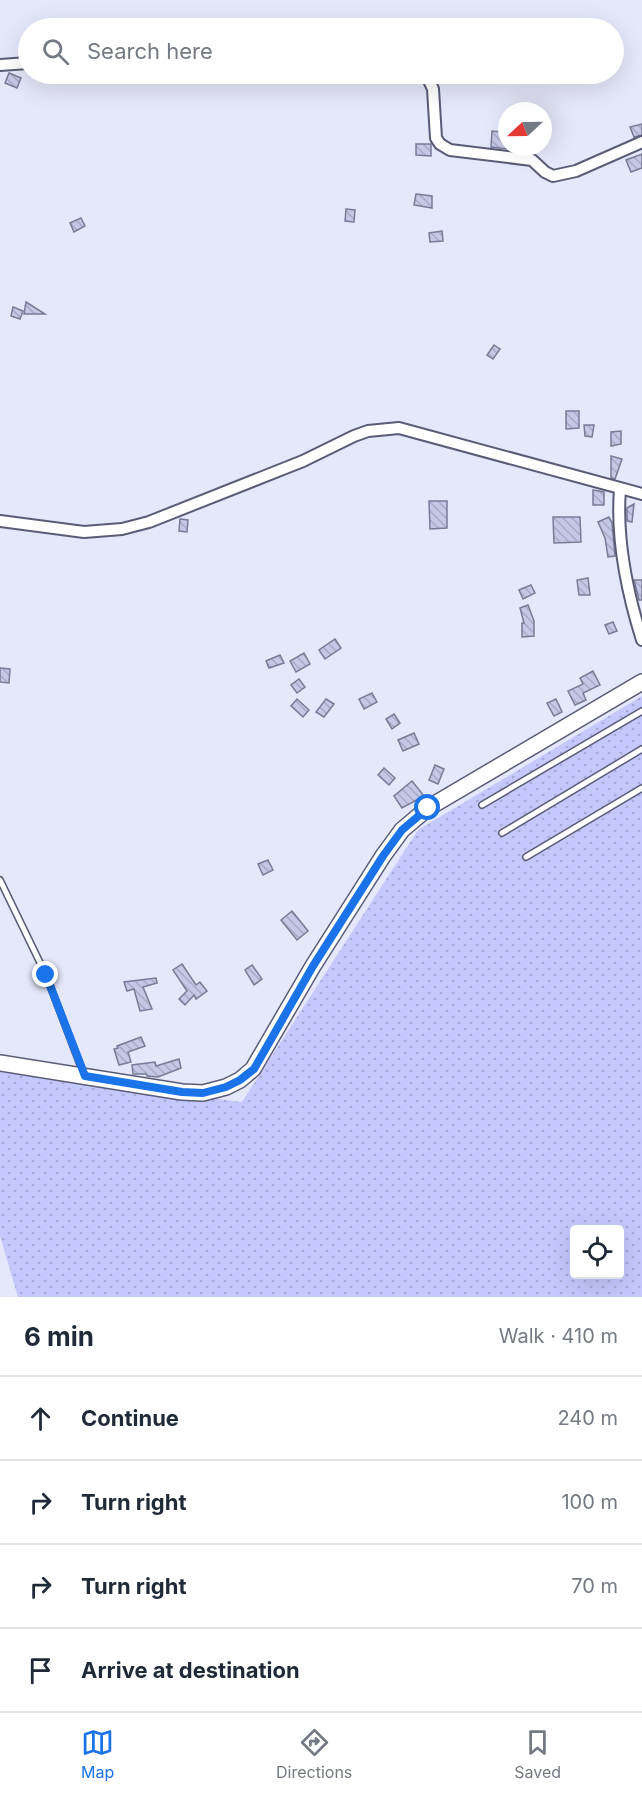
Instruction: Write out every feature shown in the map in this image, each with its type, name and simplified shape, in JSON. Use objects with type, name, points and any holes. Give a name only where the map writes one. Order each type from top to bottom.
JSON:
[{"type":"street","points":[[0,65],[18,64]]},
{"type":"street","points":[[431,84],[433,89],[436,138],[440,144],[450,150],[532,160],[553,176],[576,171],[642,142]]},
{"type":"street","points":[[0,521],[84,532],[105,531],[149,522],[303,461],[354,436],[382,429],[399,428],[642,494]]},
{"type":"street","points":[[620,489],[618,527],[633,610],[642,640]]},
{"type":"street","points":[[0,1063],[182,1092],[203,1093],[219,1090],[240,1080],[254,1069],[313,966],[402,830],[428,808],[640,688]]},
{"type":"lane","points":[[482,805],[642,711]]},
{"type":"lane","points":[[502,833],[642,749]]},
{"type":"lane","points":[[526,857],[642,788]]},
{"type":"lane","points":[[0,880],[46,975],[85,1076]]},
{"type":"shaded area","points":[[642,696],[642,1297],[18,1297],[0,1236],[0,1072],[242,1102],[418,830]]},
{"type":"building","points":[[9,73],[18,77],[17,88],[5,83]]},
{"type":"building","points":[[642,124],[642,135],[634,137],[630,127]]},
{"type":"building","points":[[492,131],[498,132],[498,148],[491,147]]},
{"type":"building","points":[[416,144],[431,144],[431,156],[416,155]]},
{"type":"building","points":[[642,154],[642,168],[631,172],[626,160]]},
{"type":"building","points":[[416,194],[432,196],[432,208],[414,205]]},
{"type":"building","points":[[346,209],[355,210],[354,222],[345,221]]},
{"type":"building","points":[[81,218],[85,226],[74,232],[70,223]]},
{"type":"building","points":[[442,231],[443,241],[430,242],[429,233]]},
{"type":"building","points":[[26,302],[45,314],[24,314]]},
{"type":"building","points":[[13,307],[23,311],[20,319],[11,316]]},
{"type":"building","points":[[494,345],[500,349],[493,359],[487,355]]},
{"type":"building","points":[[566,411],[579,411],[579,428],[566,429]]},
{"type":"building","points":[[584,425],[594,425],[592,437],[585,436]]},
{"type":"building","points":[[621,431],[621,444],[611,446],[611,432]]},
{"type":"building","points":[[611,456],[622,459],[615,479],[611,478]]},
{"type":"building","points":[[593,490],[604,492],[604,505],[593,505]]},
{"type":"building","points":[[429,501],[447,501],[447,528],[430,529]]},
{"type":"building","points":[[634,504],[632,522],[627,521],[627,508]]},
{"type":"building","points":[[553,517],[580,517],[581,542],[554,543]]},
{"type":"building","points":[[609,517],[612,523],[615,556],[608,557],[605,538],[598,522]]},
{"type":"building","points":[[180,519],[188,520],[187,532],[179,531]]},
{"type":"building","points":[[588,578],[590,595],[579,595],[577,580]]},
{"type":"building","points":[[634,580],[642,580],[642,600],[639,600]]},
{"type":"building","points":[[531,585],[535,593],[523,599],[519,590]]},
{"type":"building","points":[[528,605],[534,621],[534,636],[522,637],[522,623],[524,623],[520,608]]},
{"type":"building","points":[[613,622],[617,631],[609,634],[605,625]]},
{"type":"building","points":[[335,639],[341,648],[325,659],[319,650]]},
{"type":"building","points":[[304,653],[310,664],[296,672],[290,661]]},
{"type":"building","points":[[280,655],[284,663],[269,668],[266,661]]},
{"type":"building","points":[[0,668],[10,669],[9,683],[0,682]]},
{"type":"building","points":[[593,671],[600,685],[583,693],[586,700],[575,705],[568,691],[583,684],[580,678]]},
{"type":"building","points":[[299,679],[305,687],[297,693],[291,685]]},
{"type":"building","points":[[372,693],[377,702],[364,709],[359,699]]},
{"type":"building","points":[[297,699],[309,710],[303,717],[291,706]]},
{"type":"building","points":[[326,699],[334,704],[324,717],[316,712]]},
{"type":"building","points":[[556,699],[562,712],[554,716],[547,703]]},
{"type":"building","points":[[394,714],[400,723],[392,729],[386,719]]},
{"type":"building","points":[[414,733],[419,744],[403,751],[398,740]]},
{"type":"building","points":[[435,765],[444,769],[438,784],[429,780]]},
{"type":"building","points":[[384,768],[395,778],[389,785],[378,775]]},
{"type":"building","points":[[412,781],[424,796],[402,808],[394,796]]},
{"type":"building","points":[[268,860],[273,870],[263,875],[258,864]]},
{"type":"building","points":[[292,911],[308,931],[297,940],[281,920]]},
{"type":"building","points":[[182,964],[196,985],[200,982],[207,991],[196,999],[194,995],[185,1005],[179,999],[187,991],[173,970]]},
{"type":"building","points":[[252,965],[262,979],[254,985],[245,970]]},
{"type":"building","points":[[156,978],[157,983],[143,987],[152,1009],[140,1011],[134,989],[127,991],[124,982]]},
{"type":"building","points":[[141,1037],[145,1046],[128,1052],[131,1062],[119,1065],[114,1049]]},
{"type":"building","points":[[179,1059],[181,1068],[158,1077],[133,1074],[132,1065],[155,1062],[156,1066]]},
{"type":"route","points":[[46,975],[85,1076],[182,1092],[213,1092],[226,1087],[254,1069],[313,966],[383,856],[402,830],[428,808]]}]
